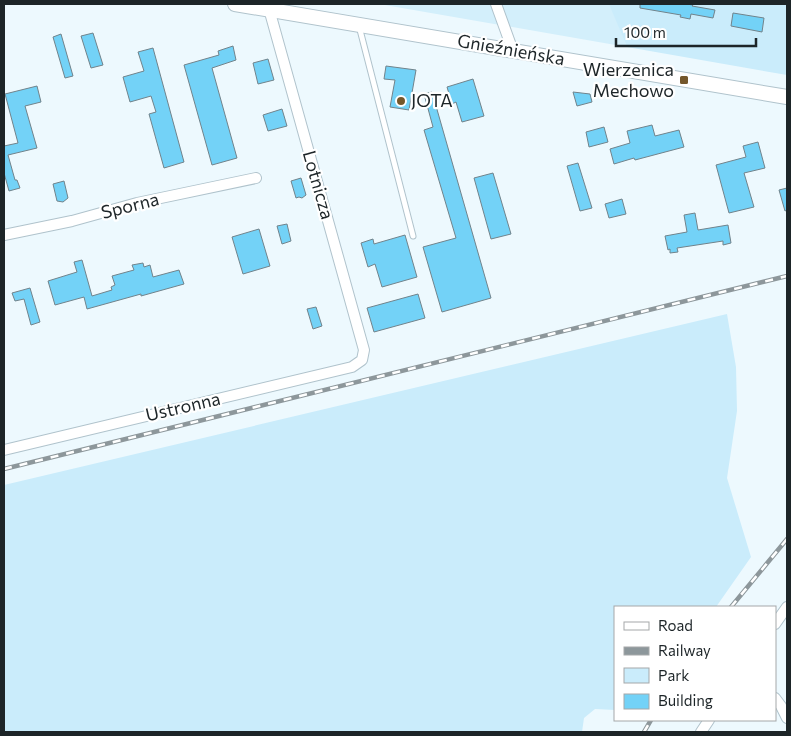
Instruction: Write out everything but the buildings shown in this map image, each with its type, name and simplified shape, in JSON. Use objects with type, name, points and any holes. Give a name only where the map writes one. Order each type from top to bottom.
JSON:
[{"type":"main road","name":"Gnieźnieńska","points":[[235,4],[787,97]]},
{"type":"street","points":[[496,4],[513,50]]},
{"type":"street","name":"Lotnicza","points":[[268,9],[364,350],[362,360]]},
{"type":"street","name":"Sporna","points":[[4,235],[72,221],[137,203],[256,178]]},
{"type":"street","name":"Ustronna","points":[[4,450],[352,367],[362,360]]},
{"type":"street","points":[[776,623],[787,608]]},
{"type":"street","points":[[776,699],[782,706],[787,718]]},
{"type":"street","points":[[700,732],[708,721]]},
{"type":"lane","points":[[359,24],[413,236]]},
{"type":"shaded area","points":[[379,4],[610,4],[627,47]]},
{"type":"green space","points":[[609,4],[787,4],[787,75],[627,47]]},
{"type":"green space","points":[[727,314],[736,367],[737,411],[727,478],[751,557],[717,606],[614,606],[614,710],[595,709],[584,718],[582,732],[4,732],[4,485]]},
{"type":"railway","points":[[4,469],[787,276]]},
{"type":"railway","points":[[732,606],[787,539]]},
{"type":"railway","points":[[644,732],[650,721]]},
{"type":"place","name":"Wierzenica Mechowo","points":[[684,80]]},
{"type":"place","name":"JOTA","points":[[401,101]]}]
